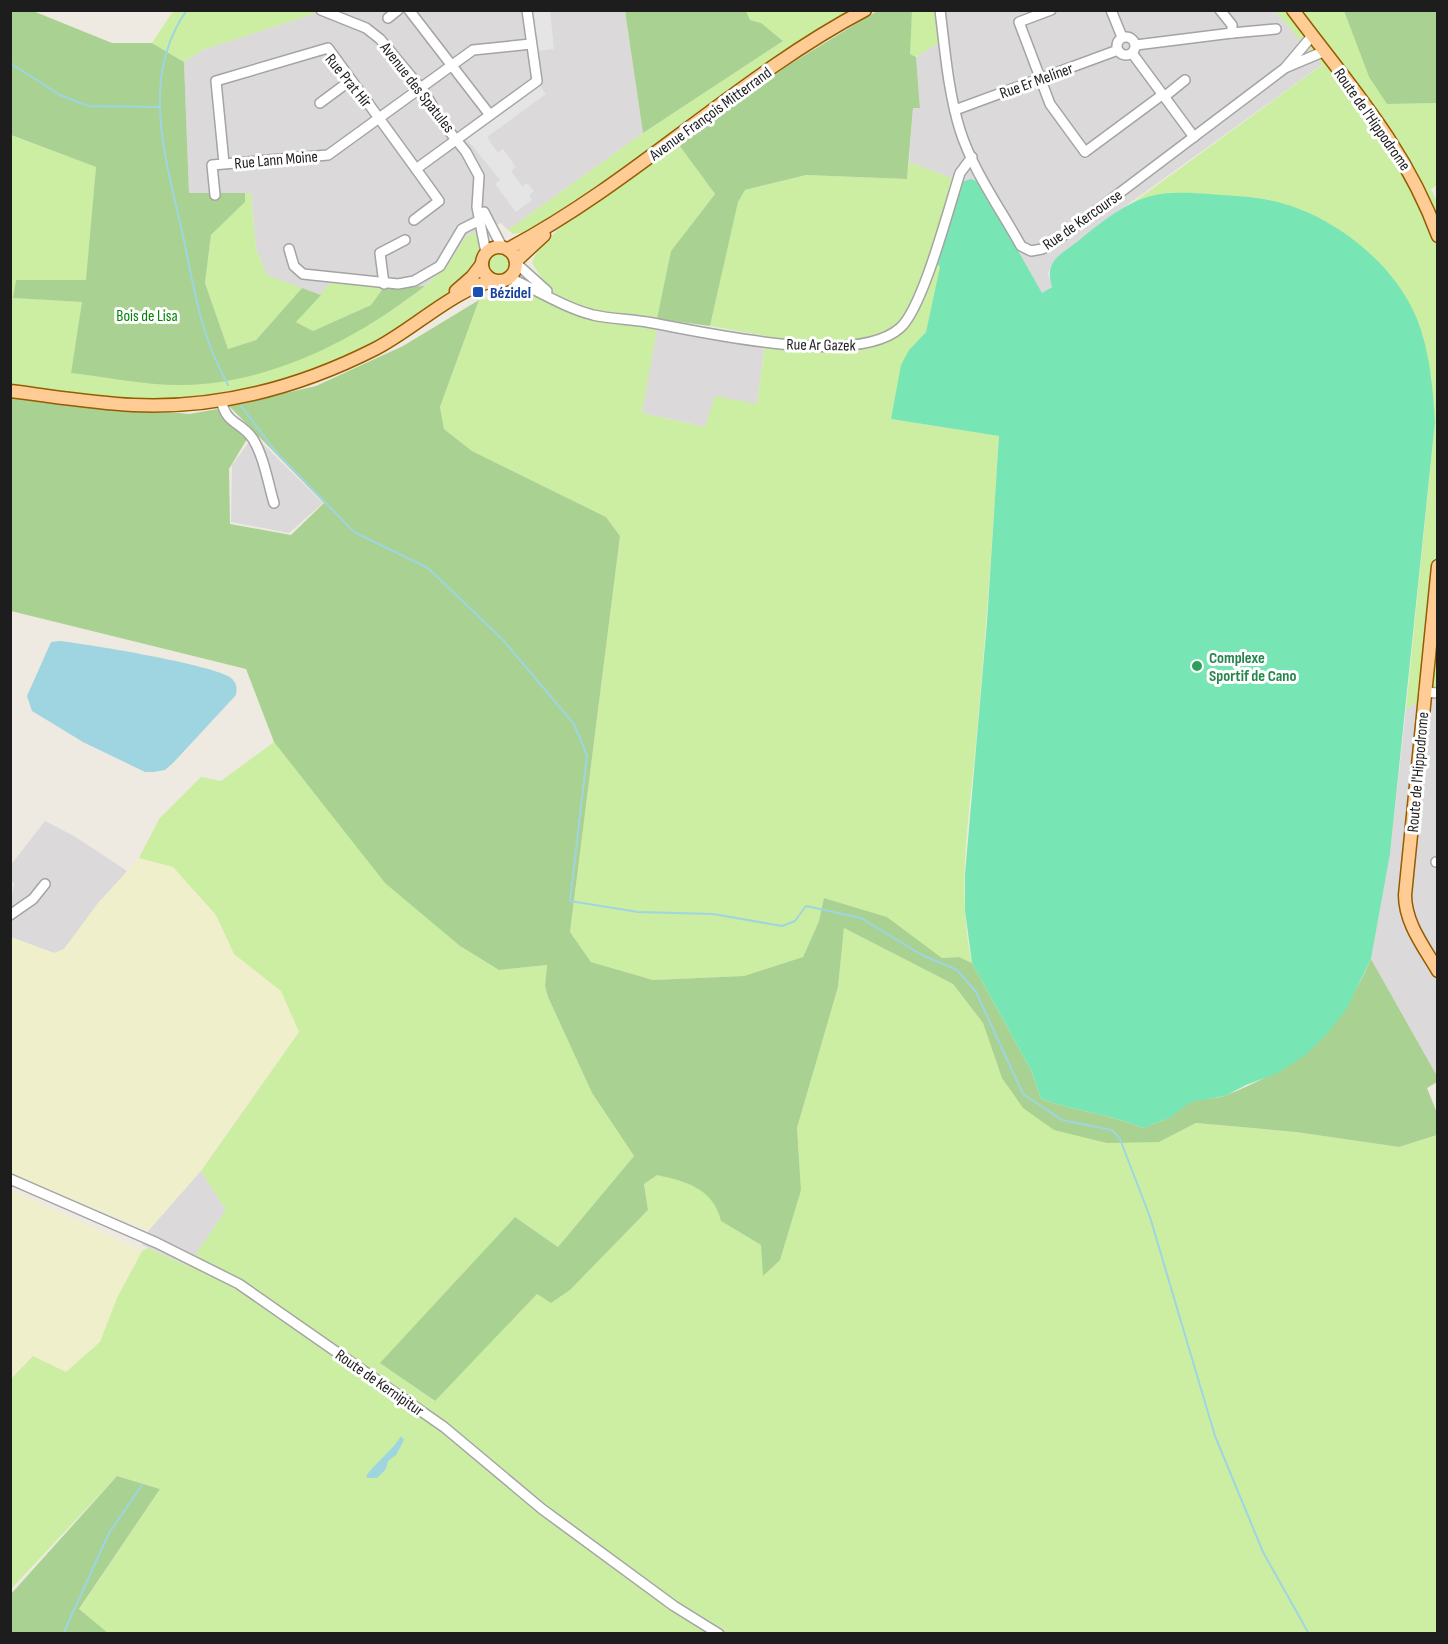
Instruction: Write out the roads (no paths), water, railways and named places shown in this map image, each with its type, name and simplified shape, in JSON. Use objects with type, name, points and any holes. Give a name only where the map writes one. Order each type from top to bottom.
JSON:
[{"type":"main road","name":"Avenue François Mitterrand","points":[[517,263],[558,222],[753,81],[811,42],[865,10]]},
{"type":"main road","name":"Route de l'Hippodrome","points":[[1293,10],[1407,166],[1437,236]]},
{"type":"main road","name":"Avenue François Mitterrand","points":[[505,248],[558,222]]},
{"type":"main road","points":[[446,303],[484,259],[505,248],[517,263],[510,278],[502,282],[493,281],[486,276],[484,259]]},
{"type":"main road","points":[[10,391],[131,405],[221,400],[273,389],[339,366],[378,348],[446,303],[493,281]]},
{"type":"main road","name":"Route de l'Hippodrome","points":[[1437,566],[1405,903],[1412,926],[1437,971]]},
{"type":"street","name":"Avenue des Spatules","points":[[321,10],[373,33],[421,88],[441,121],[458,139],[478,172],[484,259]]},
{"type":"street","points":[[388,18],[398,10]]},
{"type":"street","points":[[409,10],[490,115]]},
{"type":"street","points":[[417,169],[537,81],[527,10]]},
{"type":"street","name":"Rue de Kercourse","points":[[940,10],[955,110],[972,156],[1020,246],[1031,251],[1042,249],[1056,241],[1285,68],[1312,36]]},
{"type":"street","points":[[1051,10],[1019,22],[1050,104],[1085,152],[1185,80]]},
{"type":"street","points":[[1111,10],[1122,38]]},
{"type":"street","points":[[1220,10],[1232,25],[1232,33]]},
{"type":"street","points":[[1194,137],[1163,96],[1134,49],[1129,37],[1122,38],[1118,42],[1118,50],[1126,55],[1134,49],[1232,33],[1276,29]]},
{"type":"street","name":"Rue Lann Moine","points":[[215,195],[212,165],[328,154],[473,50],[531,44]]},
{"type":"street","name":"Rue Prat Hir","points":[[224,164],[216,81],[328,48],[440,201],[414,220]]},
{"type":"street","name":"Rue Er Meliner","points":[[955,110],[1118,50]]},
{"type":"street","name":"Rue de Kercourse","points":[[1285,68],[1325,51]]},
{"type":"street","points":[[320,102],[351,80]]},
{"type":"street","name":"Rue Ar Gazek","points":[[510,278],[593,315],[774,343],[840,347],[879,340],[900,328],[915,308],[960,173],[972,156]]},
{"type":"street","name":"Avenue des Spatules","points":[[483,219],[505,248]]},
{"type":"street","points":[[289,249],[294,266],[303,274],[384,284],[414,281],[445,260],[462,229],[483,219]]},
{"type":"street","points":[[384,284],[380,254],[405,240]]},
{"type":"street","name":"Rue Ar Gazek","points":[[517,263],[556,298]]},
{"type":"street","points":[[221,400],[228,420],[245,430],[257,448],[273,503]]},
{"type":"street","points":[[1424,692],[1437,693]]},
{"type":"street","points":[[10,915],[33,899],[45,884]]},
{"type":"street","name":"Route de Kernipitur","points":[[10,1179],[157,1243],[239,1284],[444,1427],[542,1509],[674,1606],[719,1634]]},
{"type":"water","points":[[60,641],[201,667],[231,678],[236,688],[236,695],[165,770],[145,772],[83,742],[32,711],[27,696],[51,642]]},
{"type":"water","points":[[401,1436],[404,1440],[396,1455],[388,1461],[386,1469],[377,1478],[368,1478],[366,1476]]},
{"type":"waterway","points":[[187,10],[171,38],[163,67],[160,98],[161,128],[201,319],[212,352],[228,385]]},
{"type":"waterway","points":[[10,63],[60,95],[88,106],[160,107]]},
{"type":"waterway","points":[[241,406],[276,452],[354,532],[428,568],[503,640],[574,724],[587,755],[570,901],[638,912],[713,914],[782,926],[795,921],[806,906],[861,918],[922,955],[957,970],[976,992],[1023,1094],[1062,1120],[1112,1130],[1120,1139],[1150,1217],[1215,1436],[1263,1552],[1309,1634]]},
{"type":"waterway","points":[[63,1634],[109,1533],[142,1485]]},
{"type":"place","name":"Bézidel","points":[[478,292]]},
{"type":"place","name":"Complexe Sportif de Cano","points":[[1197,666]]},
{"type":"park label","name":"Bois de Lisa","points":[[147,315]]}]
